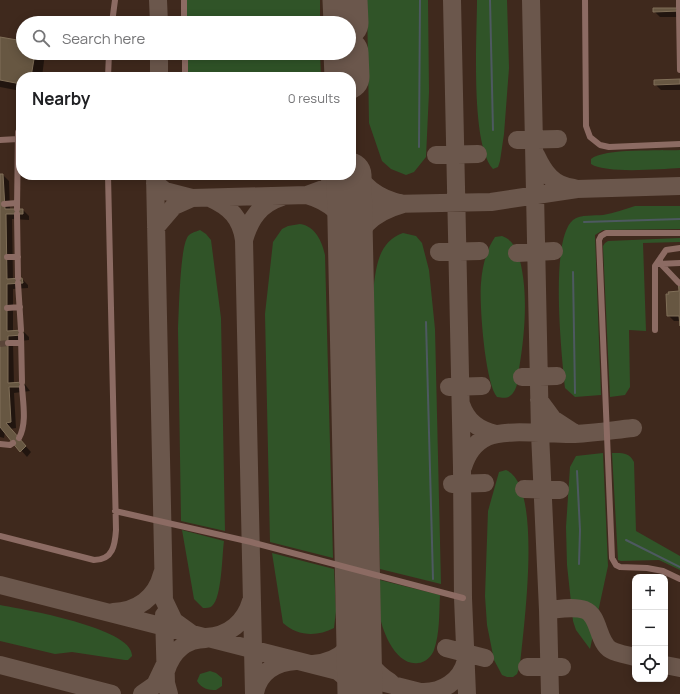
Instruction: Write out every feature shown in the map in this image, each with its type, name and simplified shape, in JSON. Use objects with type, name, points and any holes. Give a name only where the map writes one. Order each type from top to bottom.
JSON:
[{"type":"lane","points":[[113,16],[115,0]]},
{"type":"lane","points":[[184,0],[184,16]]},
{"type":"lane","points":[[584,0],[585,106],[586,126],[590,137],[600,145],[609,147],[680,144]]},
{"type":"lane","points":[[679,0],[680,70]]},
{"type":"lane","points":[[108,60],[108,72]]},
{"type":"lane","points":[[185,60],[185,72]]},
{"type":"lane","points":[[0,140],[16,139]]},
{"type":"lane","points":[[17,180],[18,280],[24,424],[19,438]]},
{"type":"lane","points":[[0,536],[98,560],[106,557],[114,548],[115,511],[108,180]]},
{"type":"lane","points":[[4,204],[17,209]]},
{"type":"lane","points":[[680,233],[606,233],[601,236],[599,240],[612,558],[616,565],[620,567],[655,570],[680,579]]},
{"type":"lane","points":[[655,330],[659,262],[668,248],[680,248]]},
{"type":"lane","points":[[7,257],[18,257]]},
{"type":"lane","points":[[659,262],[680,263]]},
{"type":"lane","points":[[659,262],[679,283]]},
{"type":"lane","points":[[7,308],[20,307]]},
{"type":"lane","points":[[8,343],[21,343]]},
{"type":"lane","points":[[0,444],[10,445],[13,443]]},
{"type":"lane","points":[[115,511],[251,542],[463,598]]},
{"type":"green space","points":[[186,0],[320,0],[320,16],[187,16]]},
{"type":"green space","points":[[367,0],[428,0],[429,92],[426,157],[414,172],[406,175],[391,169],[382,161],[369,123]]},
{"type":"green space","points":[[477,0],[507,0],[509,68],[504,134],[500,161],[498,167],[493,169],[486,156],[481,137],[478,114],[476,89]]},
{"type":"green space","points":[[187,60],[320,60],[321,72],[187,72]]},
{"type":"green space","points":[[680,150],[680,168],[621,170],[599,167],[591,164],[591,159],[598,155],[608,153]]},
{"type":"green space","points":[[635,206],[680,206],[680,229],[603,230],[595,235],[601,395],[575,397],[565,388],[560,327],[559,274],[561,250],[566,232],[573,220],[576,218],[603,215]]},
{"type":"green space","points":[[300,224],[305,225],[314,231],[320,240],[325,255],[333,558],[270,542],[265,314],[273,242],[282,229],[288,226]]},
{"type":"green space","points":[[200,230],[211,240],[221,318],[225,531],[181,521],[178,329],[180,282],[183,255],[187,238],[191,234]]},
{"type":"green space","points":[[403,233],[416,236],[422,243],[429,270],[435,329],[441,584],[380,569],[372,299],[376,269],[382,251],[394,238]]},
{"type":"green space","points":[[502,236],[514,245],[517,251],[524,281],[525,296],[523,341],[518,382],[513,393],[504,398],[497,397],[489,376],[482,324],[481,293],[482,271],[487,253],[495,237]]},
{"type":"green space","points":[[680,238],[680,242],[643,243],[646,331],[629,330],[630,387],[625,395],[610,397],[603,246],[608,241]]},
{"type":"green space","points":[[603,453],[608,566],[590,649],[576,630],[573,621],[567,565],[566,527],[570,467],[576,456]]},
{"type":"green space","points":[[612,453],[622,453],[630,456],[634,462],[636,531],[680,556],[680,570],[659,560],[618,560]]},
{"type":"green space","points":[[506,470],[518,481],[525,502],[528,529],[527,593],[520,666],[517,674],[513,677],[502,675],[494,660],[487,625],[485,596],[488,511],[499,472]]},
{"type":"green space","points":[[182,530],[224,541],[218,594],[212,606],[208,608],[203,608],[194,599]]},
{"type":"green space","points":[[272,553],[334,569],[336,611],[334,628],[321,633],[307,634],[294,631],[283,623]]},
{"type":"green space","points":[[380,580],[440,595],[439,623],[436,643],[432,655],[423,662],[410,662],[402,659],[396,653],[386,636],[379,611]]},
{"type":"green space","points":[[0,605],[52,616],[97,629],[115,637],[128,646],[132,656],[128,660],[125,660],[72,652],[55,654],[0,641]]},
{"type":"green space","points":[[210,671],[216,673],[222,678],[222,686],[216,690],[205,688],[197,681],[200,674]]},
{"type":"building","points":[[653,8],[680,8],[680,11],[653,12]]},
{"type":"building","points":[[0,37],[16,40],[16,60],[34,60],[32,72],[16,72],[16,83],[0,80]]},
{"type":"building","points":[[680,79],[680,84],[654,85],[654,80]]},
{"type":"building","points":[[0,174],[3,174],[5,209],[23,209],[23,214],[6,214],[7,279],[22,278],[23,283],[7,284],[7,331],[23,330],[23,335],[8,336],[8,383],[24,382],[22,387],[9,387],[11,422],[6,423],[26,446],[20,452],[0,427]]},
{"type":"building","points":[[680,280],[680,326],[679,316],[667,316],[666,294],[669,294],[668,292],[679,291],[678,281]]},
{"type":"waterway","points":[[419,147],[420,0]]},
{"type":"waterway","points":[[490,0],[493,130]]},
{"type":"waterway","points":[[584,222],[680,219]]},
{"type":"waterway","points":[[573,272],[575,393]]},
{"type":"waterway","points":[[426,322],[433,579]]},
{"type":"waterway","points":[[577,471],[580,530],[579,564]]},
{"type":"waterway","points":[[626,540],[680,567]]},
{"type":"taxiway","points":[[158,0],[159,16]]},
{"type":"taxiway","points":[[452,0],[462,468],[463,598],[467,694]]},
{"type":"taxiway","points":[[531,0],[540,433],[548,610],[550,694]]},
{"type":"taxiway","points":[[159,60],[159,72]]},
{"type":"taxiway","points":[[517,140],[558,139]]},
{"type":"taxiway","points":[[436,155],[478,154]]},
{"type":"taxiway","points":[[536,155],[542,167],[550,177],[560,184],[574,188]]},
{"type":"taxiway","points":[[350,260],[357,239],[367,223],[382,212],[403,204],[378,195],[365,185],[356,172]]},
{"type":"taxiway","points":[[155,180],[164,600],[174,621],[192,634]]},
{"type":"taxiway","points":[[334,180],[326,188],[307,195],[323,201],[335,210],[344,223],[350,239]]},
{"type":"taxiway","points":[[155,183],[165,191],[192,198],[307,195],[391,204],[491,202],[577,189],[680,186]]},
{"type":"taxiway","points":[[210,198],[229,209],[240,225],[244,240],[249,225],[257,213],[274,200],[282,197]]},
{"type":"taxiway","points":[[156,227],[174,206],[192,198]]},
{"type":"taxiway","points":[[244,240],[254,694]]},
{"type":"taxiway","points":[[439,252],[480,251]]},
{"type":"taxiway","points":[[517,253],[554,251]]},
{"type":"taxiway","points":[[522,377],[557,376]]},
{"type":"taxiway","points":[[449,387],[482,386]]},
{"type":"taxiway","points":[[539,400],[553,419],[576,434]]},
{"type":"taxiway","points":[[461,404],[467,416],[474,424],[484,430],[496,434]]},
{"type":"taxiway","points":[[463,467],[469,453],[478,442],[496,434],[518,432],[575,434],[633,428]]},
{"type":"taxiway","points":[[452,484],[485,483]]},
{"type":"taxiway","points":[[524,489],[560,490]]},
{"type":"taxiway","points":[[113,612],[130,609],[144,602],[155,590],[162,574]]},
{"type":"taxiway","points":[[0,585],[428,694]]},
{"type":"taxiway","points":[[206,637],[229,631],[245,615],[251,601]]},
{"type":"taxiway","points":[[548,610],[572,608],[585,610],[590,613],[596,623],[606,646],[611,650],[632,656]]},
{"type":"taxiway","points":[[164,615],[166,683],[169,694]]},
{"type":"taxiway","points":[[313,664],[332,659],[346,650],[355,635],[359,616]]},
{"type":"taxiway","points":[[166,671],[172,658],[180,648],[192,641],[206,639]]},
{"type":"taxiway","points":[[360,641],[364,654],[370,664],[379,674],[390,682]]},
{"type":"taxiway","points":[[446,648],[485,658]]},
{"type":"taxiway","points":[[421,692],[429,692],[443,688],[450,684],[460,674],[466,660]]},
{"type":"taxiway","points":[[255,693],[260,679],[264,674],[282,663],[296,661]]},
{"type":"taxiway","points":[[142,694],[155,685],[165,664]]},
{"type":"taxiway","points":[[0,665],[112,694]]},
{"type":"taxiway","points":[[668,666],[680,668]]},
{"type":"taxiway","points":[[527,667],[562,667]]},
{"type":"taxiway","points":[[339,672],[351,682],[358,694]]},
{"type":"runway","points":[[345,0],[346,16]]},
{"type":"runway","points":[[346,60],[347,72]]},
{"type":"runway","points":[[349,180],[360,694]]},
{"type":"tunnel","points":[[0,344],[8,343]]}]
